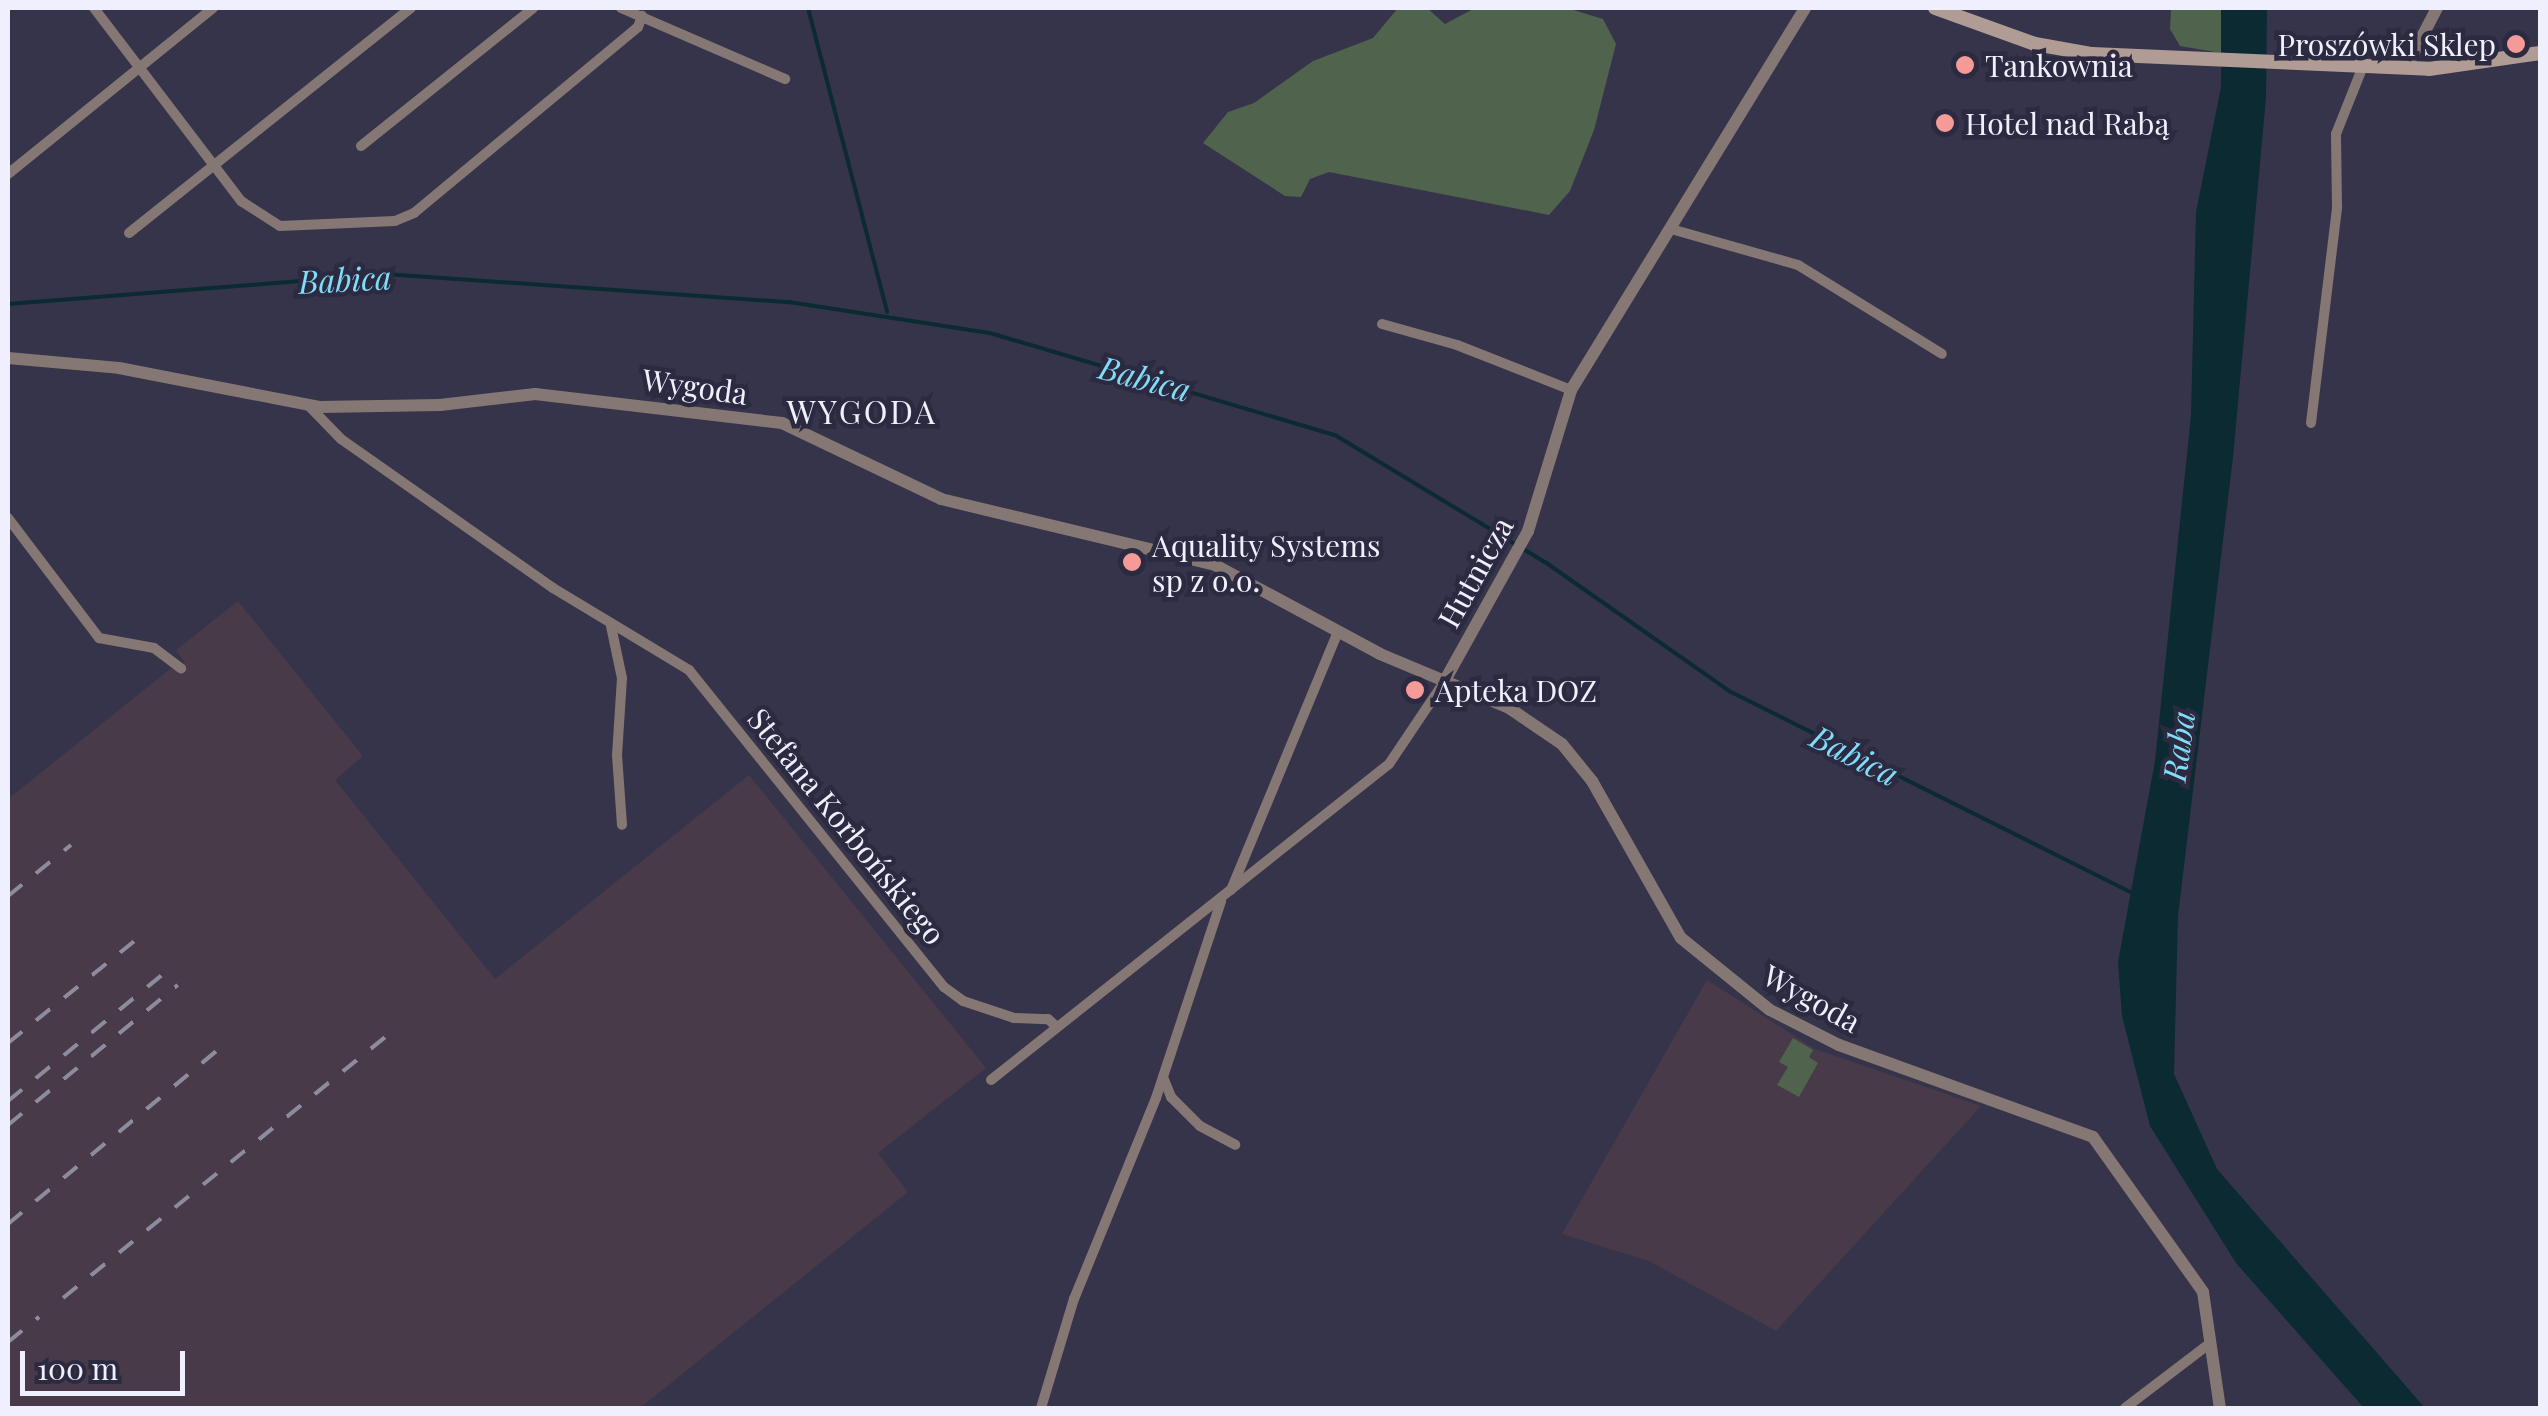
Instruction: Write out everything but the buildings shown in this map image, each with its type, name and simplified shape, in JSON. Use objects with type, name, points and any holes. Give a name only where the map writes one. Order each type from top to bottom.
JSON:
[{"type":"main road","points":[[1935,8],[2050,48],[2142,57],[2456,68],[2540,53]]},
{"type":"street","points":[[94,8],[242,202],[280,226],[395,221],[638,28],[642,16]]},
{"type":"street","points":[[8,174],[213,8]]},
{"type":"street","points":[[130,233],[411,8]]},
{"type":"street","points":[[361,146],[533,8]]},
{"type":"street","points":[[621,8],[785,79]]},
{"type":"street","name":"Hutnicza","points":[[991,1080],[1389,764],[1444,682],[1528,531],[1570,390],[1805,8]]},
{"type":"street","points":[[2406,68],[2437,8]]},
{"type":"street","points":[[2310,423],[2338,207],[2336,134],[2363,66]]},
{"type":"street","points":[[1671,229],[1798,265],[1942,354]]},
{"type":"street","points":[[1382,324],[1457,345],[1570,390]]},
{"type":"street","name":"Wygoda","points":[[8,358],[118,368],[308,406],[440,406],[535,394],[782,423],[942,499],[1215,565],[1338,632],[1508,708],[1562,744],[1592,781],[1681,938],[1770,1010],[1839,1045],[2093,1137],[2187,1263],[2202,1292],[2220,1408]]},
{"type":"street","name":"Stefana Korbońskiego","points":[[308,406],[341,439],[610,626],[689,670],[944,987],[964,1001],[1014,1018],[1048,1019],[1058,1027]]},
{"type":"street","points":[[8,518],[99,638],[154,648],[180,668]]},
{"type":"street","points":[[610,626],[622,678],[617,755],[622,826]]},
{"type":"street","points":[[1230,892],[1338,632]]},
{"type":"street","points":[[1042,1408],[1074,1299],[1163,1076],[1221,900]]},
{"type":"street","points":[[1163,1076],[1171,1097],[1200,1126],[1236,1145]]},
{"type":"street","points":[[2125,1408],[2209,1344]]},
{"type":"shaded area","points":[[238,601],[363,756],[335,780],[495,979],[749,775],[986,1068],[878,1153],[908,1192],[640,1408],[8,1408],[8,799],[170,669],[181,668],[185,663],[176,650]]},
{"type":"shaded area","points":[[1707,980],[1815,1049],[1981,1106],[1776,1331],[1649,1261],[1562,1234]]},
{"type":"green space","points":[[1398,8],[1427,8],[1445,24],[1475,8],[1567,8],[1603,19],[1616,44],[1594,130],[1570,191],[1549,215],[1329,172],[1310,179],[1301,197],[1285,196],[1203,143],[1228,112],[1254,103],[1313,61],[1373,38]]},
{"type":"green space","points":[[2171,8],[2221,8],[2221,53],[2180,46],[2170,29]]},
{"type":"green space","points":[[1793,1038],[1813,1050],[1809,1057],[1818,1063],[1799,1097],[1777,1085],[1788,1067],[1779,1062]]},
{"type":"water","name":"Raba","points":[[2221,8],[2267,8],[2266,98],[2233,457],[2178,916],[2174,1074],[2217,1169],[2425,1408],[2364,1408],[2236,1263],[2150,1126],[2122,1016],[2118,962],[2155,761],[2191,416],[2196,212],[2221,87]]},
{"type":"waterway","points":[[808,8],[887,312]]},
{"type":"waterway","name":"Babica","points":[[8,304],[385,274],[789,302],[990,333],[1335,435],[1545,562],[1731,692],[2134,894]]},
{"type":"railway","points":[[8,896],[71,845]]},
{"type":"railway","points":[[8,1043],[142,935]]},
{"type":"railway","points":[[8,1101],[168,970]]},
{"type":"railway","points":[[8,1125],[178,985]]},
{"type":"railway","points":[[63,1298],[391,1032]]},
{"type":"railway","points":[[8,1224],[225,1044]]},
{"type":"railway","points":[[8,1342],[39,1317]]},
{"type":"place","name":"Proszówki Sklep","points":[[2516,44]]},
{"type":"place","name":"Tankownia","points":[[1965,65]]},
{"type":"place","name":"Hotel nad Rabą","points":[[1945,123]]},
{"type":"place","name":"Aquality Systems sp z o.o.","points":[[1132,562]]},
{"type":"place","name":"Apteka DOZ","points":[[1415,690]]},
{"type":"district","name":"WYGODA","points":[[862,411]]}]
